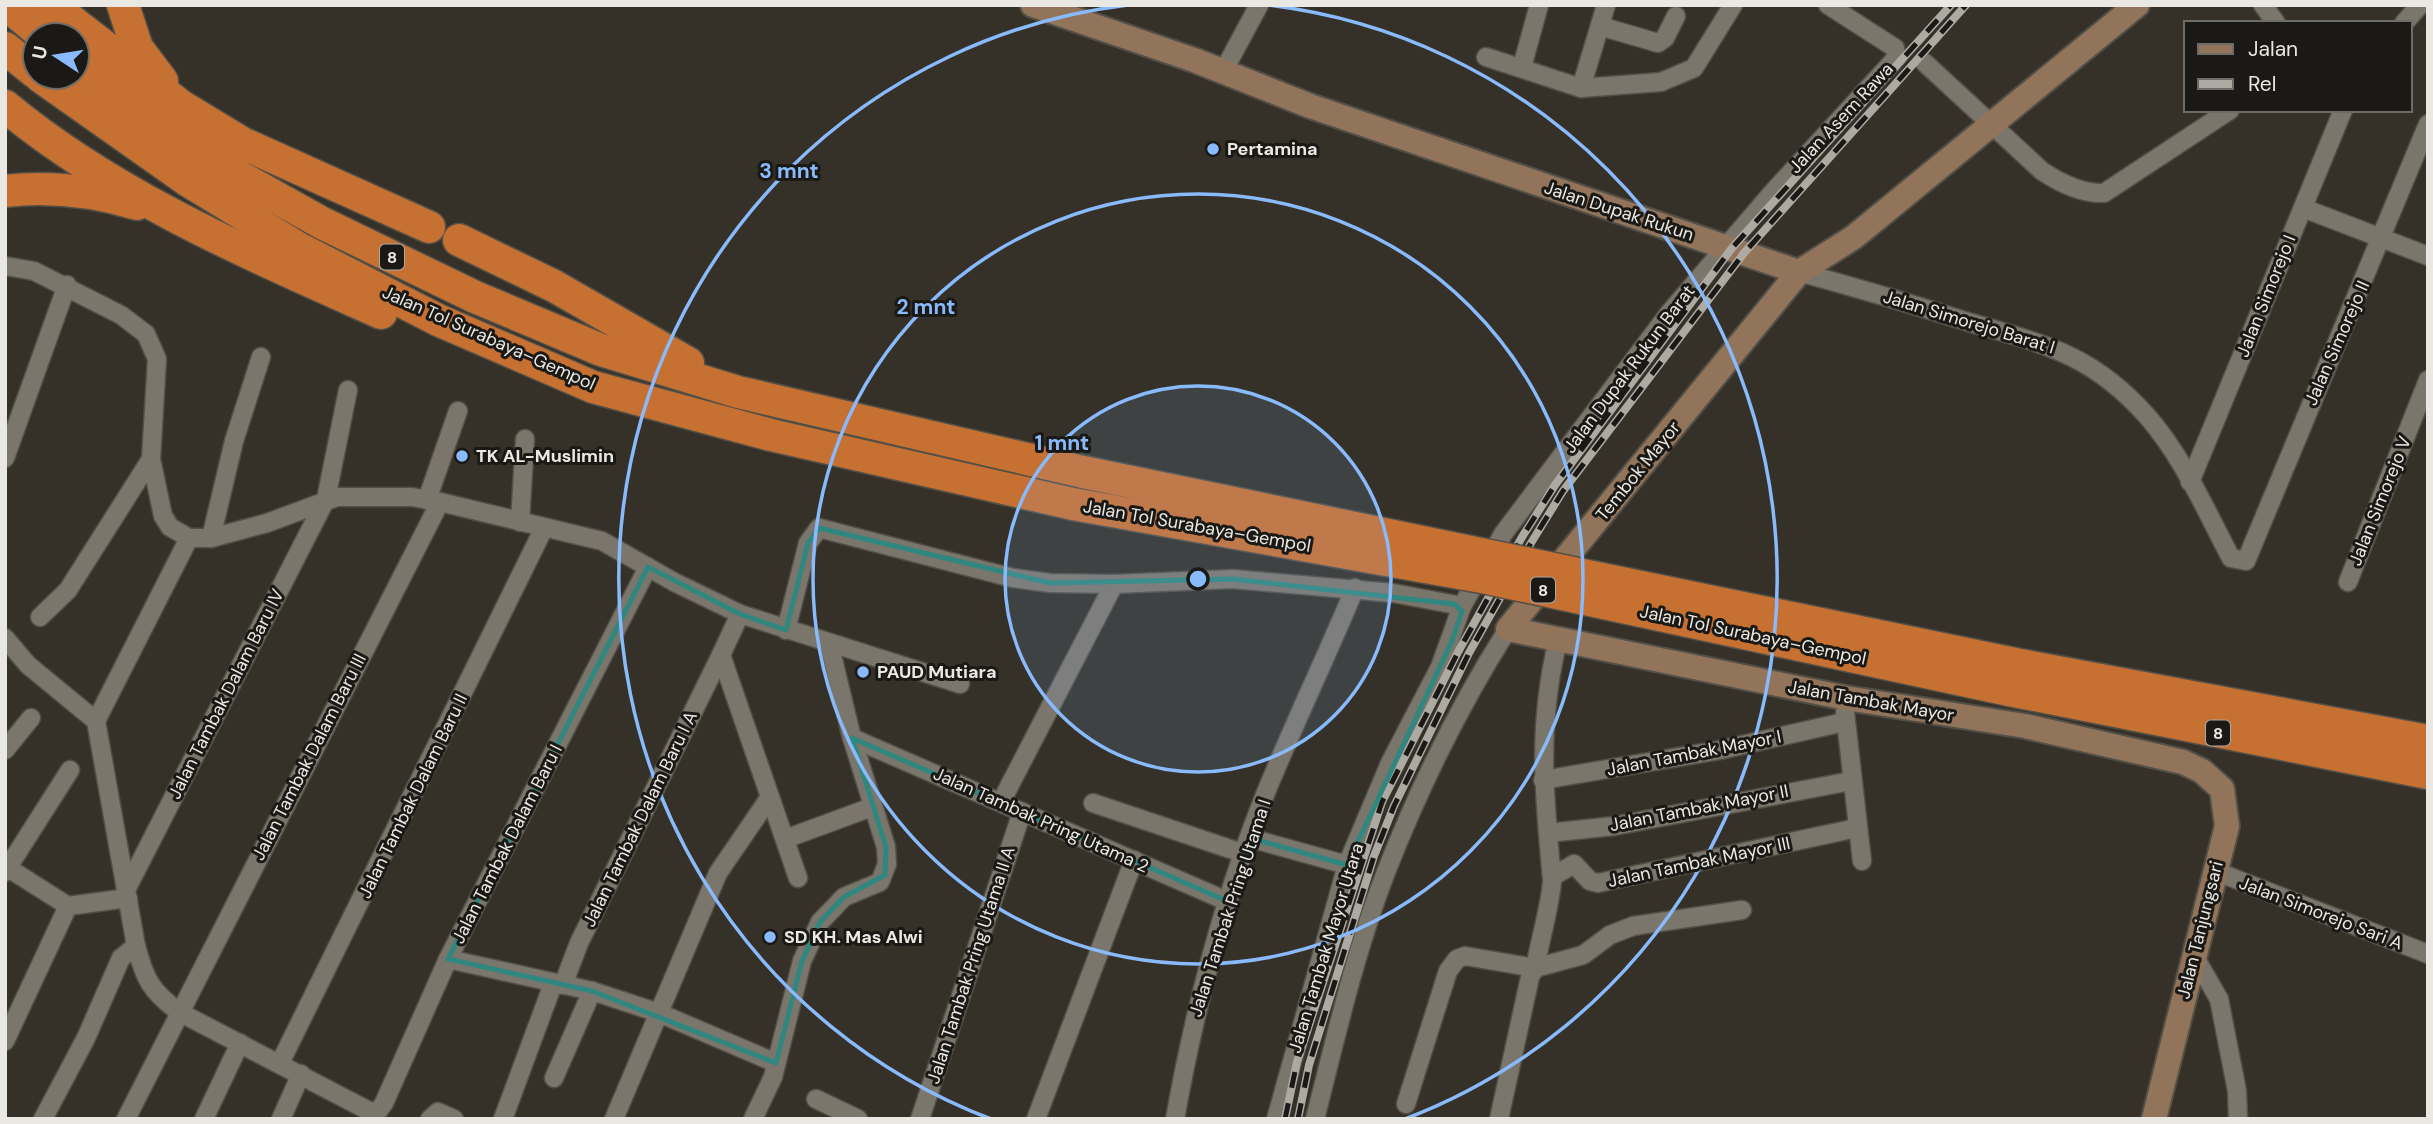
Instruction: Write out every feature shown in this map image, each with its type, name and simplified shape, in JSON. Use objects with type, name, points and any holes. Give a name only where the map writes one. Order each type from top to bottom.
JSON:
[{"type":"highway","points":[[7,5],[26,21]]},
{"type":"highway","points":[[51,5],[181,106],[242,143],[429,227]]},
{"type":"highway","points":[[123,5],[137,48],[181,106]]},
{"type":"highway","points":[[5,48],[21,61]]},
{"type":"highway","name":"Jalan Tol Surabaya–Gempol","points":[[91,73],[205,158],[322,223],[475,298],[601,350],[738,392],[1083,472],[2012,677],[2428,774]]},
{"type":"highway","name":"Jalan Tol Surabaya–Gempol","points":[[61,91],[187,180],[298,248],[438,320],[593,387],[771,435],[1073,504],[1487,578],[2012,677],[2428,741]]},
{"type":"highway","points":[[5,106],[30,126],[172,215],[429,335],[503,362],[593,387]]},
{"type":"highway","points":[[5,191],[31,188],[77,191],[172,215]]},
{"type":"highway","points":[[459,240],[554,286],[738,392]]},
{"type":"main road","name":"Jalan Dupak Rukun","points":[[1033,5],[1224,71],[1310,106],[1799,271]]},
{"type":"main road","points":[[1799,271],[1854,237],[1994,125],[2137,5]]},
{"type":"main road","name":"Tembok Mayor","points":[[1508,629],[1799,271]]},
{"type":"main road","points":[[1508,629],[1558,640]]},
{"type":"main road","name":"Jalan Tambak Mayor","points":[[1558,640],[1845,710],[2025,726],[2183,762]]},
{"type":"main road","name":"Jalan Tanjungsari","points":[[2154,1119],[2227,826],[2222,789],[2202,771],[2183,762]]},
{"type":"street","points":[[1224,71],[1259,5]]},
{"type":"street","points":[[1522,67],[1539,5]]},
{"type":"street","points":[[1581,88],[1606,5]]},
{"type":"street","points":[[1486,57],[1581,88],[1661,82],[1694,68],[1733,5]]},
{"type":"street","name":"Jalan Asem Rawa","points":[[1726,246],[1896,58],[1895,48],[1828,5]]},
{"type":"street","points":[[2263,5],[2275,21]]},
{"type":"street","points":[[2406,21],[2420,5]]},
{"type":"street","points":[[1600,26],[1658,43],[1665,38],[1676,16]]},
{"type":"street","points":[[1925,63],[2042,171],[2057,181],[2097,193],[2104,193],[2227,112]]},
{"type":"street","name":"Jalan Simorejo I","points":[[2190,482],[2342,112]]},
{"type":"street","name":"Jalan Simorejo II","points":[[2246,561],[2428,124]]},
{"type":"street","points":[[2303,208],[2428,256]]},
{"type":"street","name":"Jalan Dupak Rukun Barat","points":[[1462,606],[1503,534],[1535,495],[1606,395],[1726,246]]},
{"type":"street","points":[[5,266],[34,271],[67,285],[135,324],[152,343],[157,359],[151,459],[163,516],[170,527],[189,538],[211,538],[267,523],[326,499],[412,497],[602,541],[740,614],[960,684]]},
{"type":"street","name":"Jalan Simorejo Barat I","points":[[1799,271],[2014,333],[2082,360],[2127,396],[2149,418],[2190,482],[2231,558],[2246,561]]},
{"type":"street","points":[[5,458],[67,285]]},
{"type":"street","points":[[211,538],[234,442],[261,357]]},
{"type":"street","name":"Jalan Simorejo V","points":[[2348,582],[2428,380]]},
{"type":"street","name":"Jalan Tambak Dalam Baru IV","points":[[127,894],[326,499],[348,390]]},
{"type":"street","name":"Jalan Tambak Dalam Baru III","points":[[126,1119],[433,501],[458,411]]},
{"type":"street","points":[[520,522],[525,439]]},
{"type":"street","points":[[40,617],[68,590],[151,459]]},
{"type":"street","name":"Jalan Tambak Dalam Baru II","points":[[280,1063],[544,528]]},
{"type":"street","points":[[786,630],[808,543],[819,528],[1013,578],[1050,583],[1114,584],[1233,579],[1355,588],[1462,606]]},
{"type":"street","points":[[189,538],[96,721],[136,946],[146,981],[160,998],[179,1012],[301,1074],[361,1114]]},
{"type":"street","name":"Jalan Tambak Dalam Baru I","points":[[361,1114],[379,1110],[384,1103],[448,959],[648,567]]},
{"type":"street","points":[[1001,802],[1114,584]]},
{"type":"street","name":"Jalan Tambak Pring Utama I","points":[[1175,1119],[1190,1038],[1247,846],[1262,803],[1355,588]]},
{"type":"street","name":"Jalan Tambak Mayor Utara","points":[[1276,1119],[1347,865],[1390,763],[1440,667],[1462,606]]},
{"type":"street","name":"Jalan Tambak Dalam Baru I A","points":[[503,1119],[558,984],[740,614]]},
{"type":"street","points":[[1315,1119],[1348,989],[1386,873],[1461,707],[1508,629]]},
{"type":"street","points":[[5,638],[28,665],[96,721]]},
{"type":"street","points":[[1499,1119],[1530,977],[1535,968],[1552,877],[1543,779],[1543,723],[1558,640]]},
{"type":"street","points":[[753,1119],[776,1063],[802,961],[820,922],[844,897],[880,883],[885,875],[886,847],[852,738],[829,643]]},
{"type":"street","points":[[721,654],[798,878]]},
{"type":"street","points":[[1845,710],[1862,861]]},
{"type":"street","name":"Jalan Tambak Mayor I","points":[[1543,779],[1720,750],[1845,710]]},
{"type":"street","points":[[5,750],[31,718]]},
{"type":"street","name":"Jalan Tambak Pring Utama 2","points":[[852,738],[1229,902]]},
{"type":"street","points":[[71,770],[6,868],[68,906],[127,894]]},
{"type":"street","name":"Jalan Tambak Mayor II","points":[[1548,834],[1615,826],[1639,819],[1851,781]]},
{"type":"street","points":[[614,1119],[718,873],[770,797]]},
{"type":"street","points":[[1093,803],[1247,846],[1347,865]]},
{"type":"street","points":[[785,839],[872,807]]},
{"type":"street","name":"Jalan Tambak Pring Utama II A","points":[[920,1119],[1022,812]]},
{"type":"street","name":"Jalan Tambak Mayor III","points":[[1552,877],[1574,864],[1590,881],[1598,883],[1857,828]]},
{"type":"street","points":[[1036,1119],[1134,860]]},
{"type":"street","name":"Jalan Simorejo Sari A","points":[[2215,872],[2428,954]]},
{"type":"street","points":[[5,1041],[68,906]]},
{"type":"street","points":[[1406,1104],[1445,980],[1457,959],[1465,956],[1535,968],[1583,955],[1616,931],[1633,926],[1742,910]]},
{"type":"street","points":[[43,1119],[86,1038],[121,958],[136,946]]},
{"type":"street","points":[[2193,954],[2218,999],[2237,1091],[2238,1119]]},
{"type":"street","points":[[448,959],[592,991],[659,1013],[776,1063]]},
{"type":"street","points":[[554,1078],[592,991]]},
{"type":"street","points":[[204,1119],[240,1043]]},
{"type":"street","points":[[281,1119],[301,1074]]},
{"type":"street","points":[[816,1099],[858,1119]]},
{"type":"street","points":[[430,1119],[438,1112],[454,1119]]},
{"type":"highlighted area","points":[[819,528],[1050,583],[1233,579],[1454,604],[1462,611],[1452,641],[1347,865],[1250,838],[1229,902],[852,738],[886,847],[885,875],[844,897],[820,922],[802,961],[776,1063],[592,991],[448,959],[648,567],[740,614],[786,630],[808,543]]},
{"type":"railway","points":[[1285,1119],[1297,1062],[1382,802],[1458,652],[1522,537],[1555,485],[1732,248],[1951,5]]},
{"type":"railway","points":[[1298,1119],[1309,1065],[1374,856],[1394,806],[1469,653],[1531,543],[1563,491],[1744,253],[1966,5]]},
{"type":"place","name":"Pertamina","points":[[1213,149]]},
{"type":"place","name":"TK AL-Muslimin","points":[[462,456]]},
{"type":"place","name":"PAUD Mutiara","points":[[863,672]]},
{"type":"place","name":"SD KH. Mas Alwi","points":[[770,937]]}]
